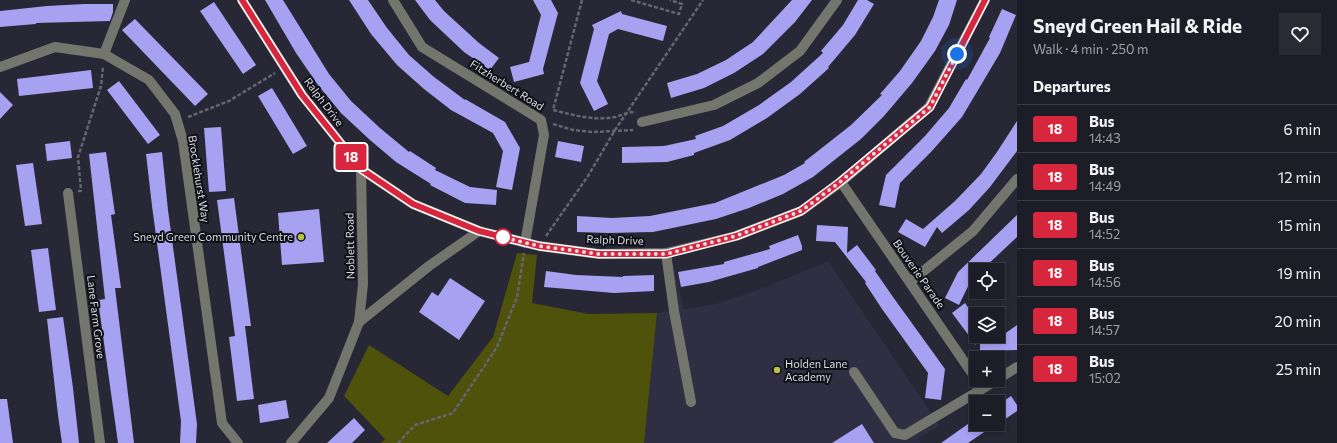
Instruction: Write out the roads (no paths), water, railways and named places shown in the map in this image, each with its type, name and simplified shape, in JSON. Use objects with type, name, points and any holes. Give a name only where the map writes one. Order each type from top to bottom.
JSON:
[{"type":"street","points":[[104,54],[125,0]]},
{"type":"street","name":"Ralph Drive","points":[[242,0],[302,95],[361,169],[413,204],[479,231],[539,246],[599,254],[666,254],[736,236],[801,211],[840,182],[930,107],[985,0]]},
{"type":"street","name":"Fitzherbert Road","points":[[393,0],[422,47],[541,120],[544,135],[525,243]]},
{"type":"street","points":[[642,122],[714,105],[758,83],[800,51],[837,0]]},
{"type":"street","name":"Brocklehurst Way","points":[[0,66],[55,47],[104,54],[149,80],[174,114],[183,141],[222,423],[238,443]]},
{"type":"street","name":"Noblett Road","points":[[291,443],[329,398],[359,322],[363,284],[361,169]]},
{"type":"street","points":[[910,282],[974,231],[1017,179]]},
{"type":"street","name":"Bouverie Parade","points":[[840,182],[969,370]]},
{"type":"street","name":"Lane Farm Grove","points":[[68,193],[100,443]]},
{"type":"street","name":"Noblett Road","points":[[359,322],[429,266],[479,231]]},
{"type":"street","points":[[666,254],[674,311],[691,402]]},
{"type":"street","points":[[1005,375],[1017,367]]},
{"type":"street","points":[[854,372],[896,433],[904,436],[930,422],[986,387]]},
{"type":"place","name":"Sneyd Green Community Centre","points":[[301,237]]},
{"type":"place","name":"Holden Lane Academy","points":[[777,370]]}]
